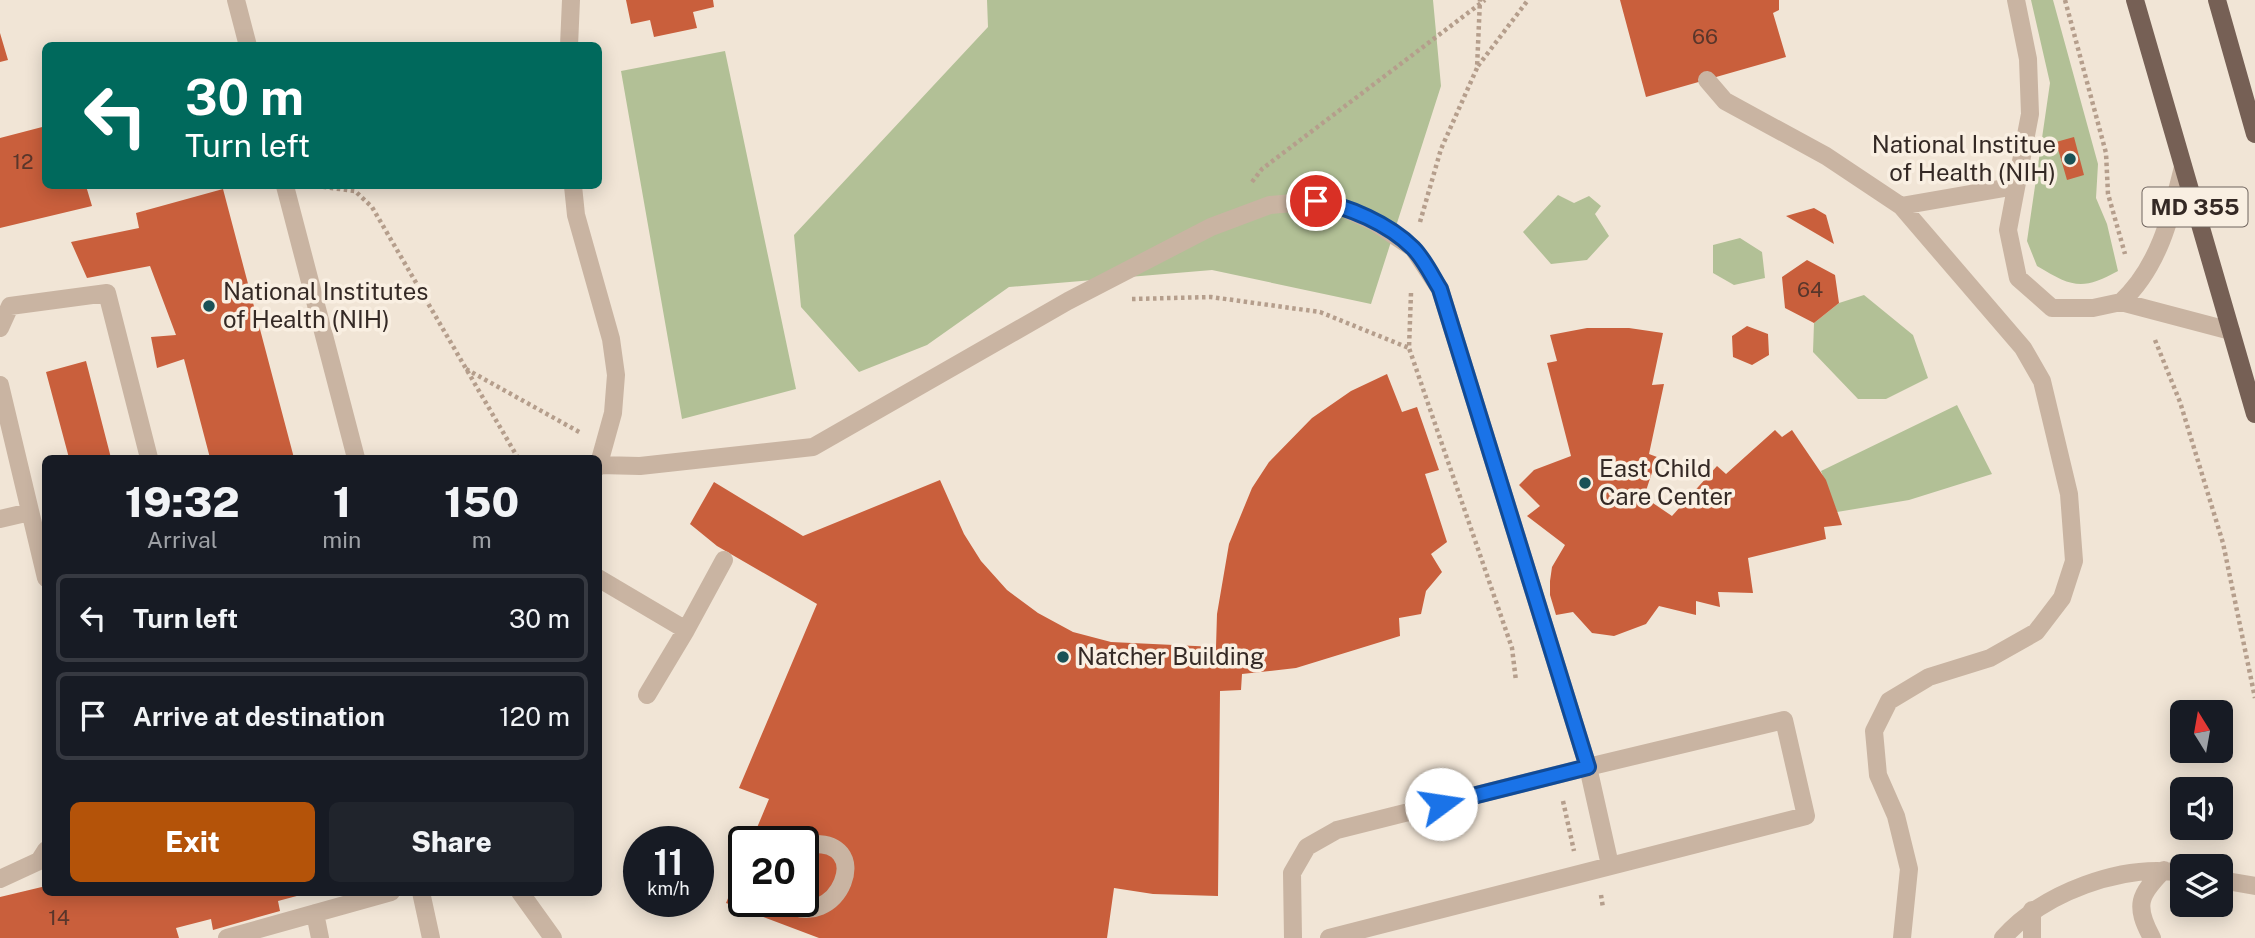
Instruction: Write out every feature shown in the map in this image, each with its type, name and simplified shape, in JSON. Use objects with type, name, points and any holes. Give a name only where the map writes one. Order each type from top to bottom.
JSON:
[{"type":"main road","name":"MD 355","points":[[2135,0],[2255,414]]},
{"type":"main road","points":[[2217,0],[2255,134]]},
{"type":"street","points":[[236,0],[247,42]]},
{"type":"street","points":[[569,42],[571,0]]},
{"type":"street","points":[[2015,0],[2028,59],[2030,114],[2008,230],[2018,278],[2052,308],[2093,308],[2121,302],[2231,331]]},
{"type":"street","points":[[1707,80],[1725,101],[1826,156],[1901,206],[2023,348],[2042,381],[2070,494],[2074,561],[2062,598],[2036,632],[1990,658],[1928,677],[1889,701],[1874,731],[1878,775],[1896,816],[1909,869],[1902,938]]},
{"type":"street","points":[[2121,302],[2137,288],[2166,234],[2183,167]]},
{"type":"street","points":[[1901,206],[2016,186]]},
{"type":"street","points":[[286,189],[355,455]]},
{"type":"street","points":[[573,189],[576,215],[611,340],[616,375],[613,413],[602,457]]},
{"type":"street","points":[[602,466],[640,466],[813,447],[1068,301],[1211,227],[1270,205],[1297,201],[1335,204],[1374,222],[1413,248],[1440,289],[1588,767],[1610,865]]},
{"type":"street","points":[[0,328],[5,305],[107,293],[148,455]]},
{"type":"street","points":[[0,385],[42,562]]},
{"type":"street","points":[[0,519],[30,512]]},
{"type":"street","points":[[647,695],[724,560]]},
{"type":"street","points":[[602,580],[686,630]]},
{"type":"street","points":[[1293,938],[1292,873],[1307,847],[1337,830],[1784,720],[1807,816],[1329,938]]},
{"type":"street","points":[[819,845],[840,857],[845,867],[846,888],[840,900],[819,913]]},
{"type":"street","points":[[0,879],[39,861],[42,856]]},
{"type":"street","points":[[2152,938],[2140,908],[2144,890],[2164,870]]},
{"type":"street","points":[[2003,938],[2032,910],[2059,896],[2104,881],[2170,871]]},
{"type":"street","points":[[2233,882],[2255,886]]},
{"type":"street","points":[[227,938],[377,896]]},
{"type":"street","points":[[422,896],[431,938]]},
{"type":"street","points":[[523,896],[553,938]]},
{"type":"street","points":[[2032,910],[2032,938]]},
{"type":"street","points":[[315,913],[320,938]]},
{"type":"path","points":[[1249,186],[1262,169],[1485,0]]},
{"type":"path","points":[[1477,68],[1528,0]]},
{"type":"path","points":[[2065,0],[2106,153],[2109,194],[2127,258]]},
{"type":"path","points":[[339,189],[355,191],[372,207],[516,455]]},
{"type":"path","points":[[1120,300],[1212,297],[1320,312],[1409,348]]},
{"type":"path","points":[[2154,340],[2180,402],[2223,543],[2255,698]]},
{"type":"path","points":[[466,369],[606,446]]},
{"type":"path","points":[[1562,797],[1575,855]]},
{"type":"green space","points":[[987,0],[1433,0],[1441,86],[1371,304],[1212,270],[1009,287],[927,345],[859,372],[801,307],[794,235],[988,27]]},
{"type":"green space","points":[[2031,0],[2053,0],[2098,164],[2096,198],[2107,224],[2118,271],[2086,284],[2069,282],[2037,266],[2027,241],[2050,83]]},
{"type":"green space","points":[[725,51],[796,389],[682,419],[621,71]]},
{"type":"green space","points":[[1558,195],[1574,203],[1589,196],[1601,206],[1595,214],[1609,236],[1587,260],[1551,264],[1523,232]]},
{"type":"green space","points":[[1740,238],[1762,252],[1765,278],[1734,285],[1713,273],[1713,245]]},
{"type":"green space","points":[[1864,295],[1913,335],[1928,378],[1886,399],[1858,399],[1813,352],[1814,323],[1839,303]]},
{"type":"green space","points":[[1957,405],[1992,474],[1909,500],[1837,512],[1821,471]]},
{"type":"building","points":[[626,0],[713,0],[714,7],[693,12],[697,28],[654,37],[650,20],[631,24]]},
{"type":"building","points":[[1620,0],[1779,0],[1779,10],[1773,13],[1786,57],[1646,97]]},
{"type":"building","points":[[0,33],[8,60],[0,62]]},
{"type":"building","points":[[42,127],[42,189],[87,189],[92,206],[0,228],[0,138]]},
{"type":"building","name":"National Institue of Health (NIH)","points":[[2074,137],[2084,175],[2067,180],[2056,142]]},
{"type":"building","name":"National Institutes of Health (NIH)","points":[[223,189],[293,455],[209,455],[184,359],[157,368],[151,337],[176,335],[150,266],[87,278],[71,242],[139,228],[136,213]]},
{"type":"building","name":"National Institue of Health (NIH)","points":[[1814,208],[1826,215],[1834,244],[1786,216]]},
{"type":"building","points":[[1807,260],[1835,275],[1839,303],[1814,323],[1785,308],[1782,277]]},
{"type":"building","points":[[1747,326],[1768,334],[1769,355],[1752,365],[1733,357],[1732,336]]},
{"type":"building","name":"East Child Care Center","points":[[1587,328],[1629,328],[1663,333],[1652,385],[1664,384],[1649,454],[1657,457],[1644,497],[1672,516],[1717,466],[1726,474],[1775,430],[1782,437],[1792,430],[1826,480],[1842,525],[1824,527],[1826,539],[1748,558],[1753,593],[1718,592],[1720,607],[1696,601],[1696,615],[1659,606],[1646,624],[1614,636],[1592,633],[1573,612],[1556,615],[1550,595],[1550,581],[1552,567],[1565,545],[1527,516],[1540,506],[1519,485],[1534,470],[1571,456],[1547,363],[1557,361],[1550,335]]},
{"type":"building","points":[[86,361],[110,455],[68,455],[46,372]]},
{"type":"building","name":"Natcher Building","points":[[1387,374],[1402,412],[1417,407],[1439,470],[1425,474],[1447,542],[1431,554],[1442,572],[1426,591],[1421,614],[1399,618],[1400,636],[1296,668],[1242,674],[1241,690],[1220,691],[1218,896],[1153,894],[1114,888],[1107,938],[819,938],[763,917],[819,917],[819,826],[758,826],[769,799],[739,788],[817,604],[717,546],[690,524],[714,482],[803,536],[940,480],[964,534],[981,561],[1007,590],[1038,613],[1073,632],[1111,642],[1216,647],[1217,614],[1229,544],[1252,488],[1269,462],[1312,418],[1351,391]]},
{"type":"building","points":[[42,887],[42,896],[297,896],[278,901],[280,911],[213,930],[211,919],[176,928],[179,938],[0,938],[0,897]]},
{"type":"place","name":"National Institue of Health (NIH)","points":[[2070,159]]},
{"type":"place","name":"National Institutes of Health (NIH)","points":[[209,306]]},
{"type":"place","name":"East Child Care Center","points":[[1585,483]]},
{"type":"place","name":"Natcher Building","points":[[1063,657]]},
{"type":"route","points":[[1316,201],[1335,204],[1374,222],[1413,248],[1440,289],[1588,767],[1441,804]]}]
